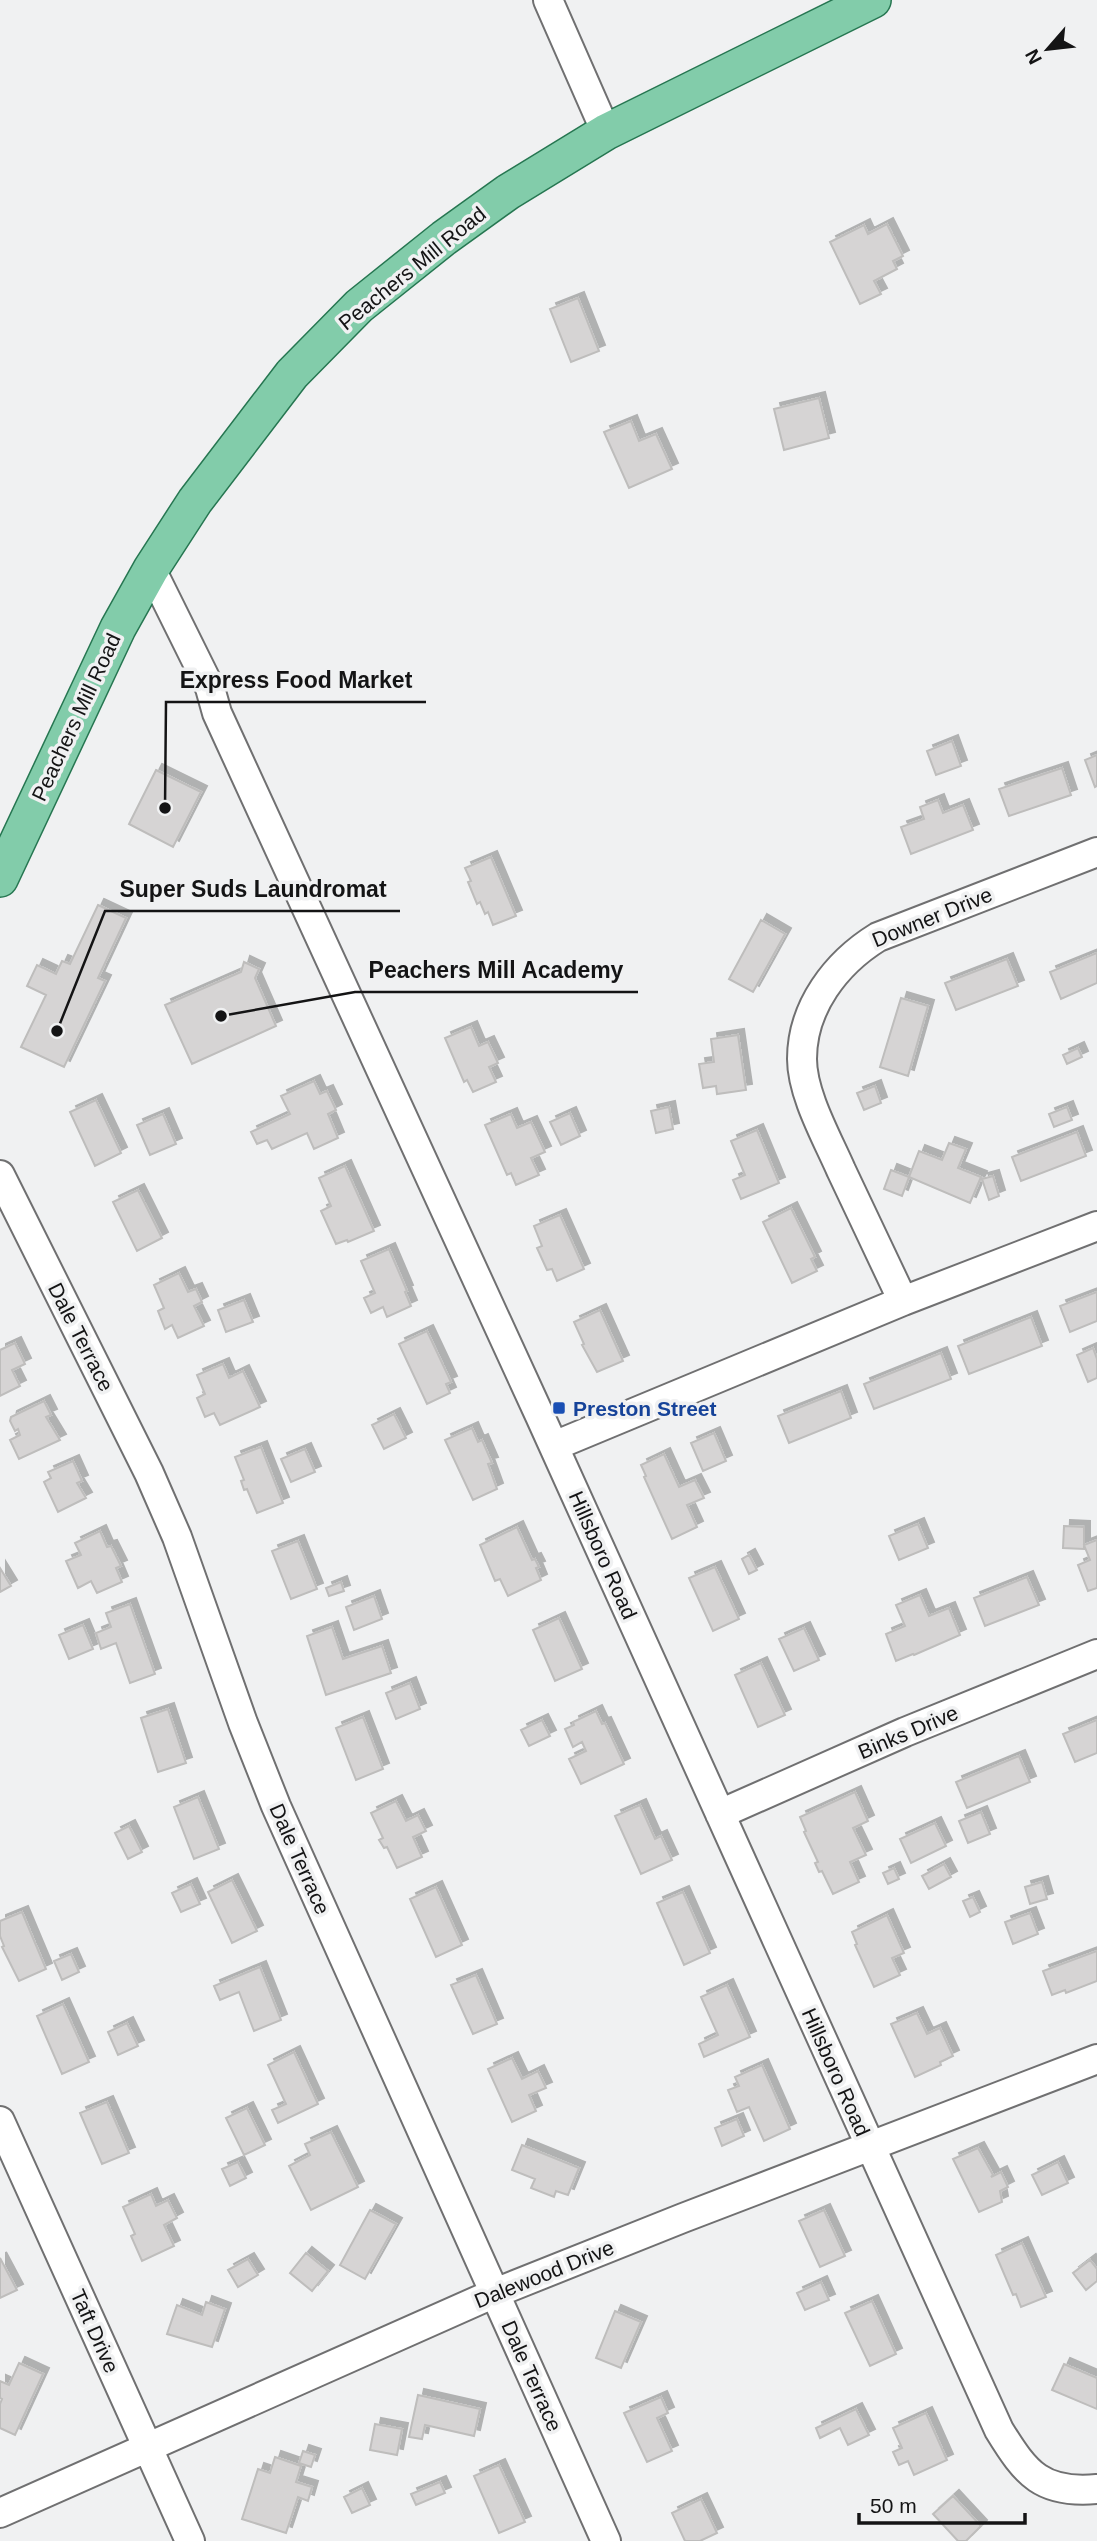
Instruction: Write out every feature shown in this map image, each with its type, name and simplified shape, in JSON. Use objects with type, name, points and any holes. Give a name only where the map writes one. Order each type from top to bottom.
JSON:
[{"type":"main road","name":"Peachers Mill Road","points":[[0,879],[118,628],[151,569],[195,501],[292,374],[359,306],[444,238],[508,192],[606,132],[873,0]]},
{"type":"street","points":[[548,0],[606,132]]},
{"type":"street","name":"Hillsboro Road","points":[[151,569],[210,688],[217,713],[554,1446],[988,2408],[1027,2472],[1041,2482],[1060,2489],[1097,2489]]},
{"type":"street","name":"Downer Drive","points":[[903,1301],[818,1119],[807,1085],[802,1060],[812,1010],[841,965],[857,950],[878,937],[1097,852]]},
{"type":"street","name":"Dale Terrace","points":[[0,1175],[149,1473],[177,1537],[243,1723],[276,1806],[606,2541]]},
{"type":"street","points":[[554,1446],[903,1301],[1097,1226]]},
{"type":"street","name":"Binks Drive","points":[[720,1814],[905,1732],[1097,1654]]},
{"type":"street","name":"Dalewood Drive","points":[[0,2513],[495,2293],[1097,2059]]},
{"type":"street","name":"Taft Drive","points":[[0,2121],[190,2541]]},
{"type":"building","points":[[887,224],[903,256],[893,261],[897,269],[874,281],[881,294],[860,304],[830,242],[864,225],[868,234]]},
{"type":"building","points":[[578,298],[599,351],[571,362],[550,309]]},
{"type":"building","points":[[819,398],[829,438],[784,450],[774,409]]},
{"type":"building","points":[[631,421],[639,441],[656,434],[672,469],[629,488],[604,432]]},
{"type":"building","points":[[952,741],[961,766],[936,775],[927,751]]},
{"type":"building","points":[[1097,755],[1097,786],[1095,787],[1085,760]]},
{"type":"building","points":[[1062,768],[1071,795],[1009,816],[999,789]]},
{"type":"building","points":[[156,770],[201,792],[173,847],[129,824]]},
{"type":"building","points":[[938,800],[943,813],[963,805],[973,830],[911,854],[901,827],[924,819],[920,807]]},
{"type":"building","points":[[491,857],[516,916],[493,925],[488,912],[485,914],[480,902],[477,904],[465,868]]},
{"type":"building","points":[[98,905],[126,918],[98,978],[105,981],[64,1067],[21,1047],[46,995],[27,986],[37,965],[56,974],[62,961],[70,964]]},
{"type":"building","points":[[761,920],[785,934],[753,992],[729,979]]},
{"type":"building","points":[[1097,953],[1097,983],[1061,999],[1050,972]]},
{"type":"building","points":[[1007,959],[1018,986],[956,1010],[945,983]]},
{"type":"building","points":[[244,962],[259,969],[255,978],[276,1026],[192,1064],[165,1005],[241,972]]},
{"type":"building","points":[[901,998],[928,1006],[908,1076],[880,1067]]},
{"type":"building","points":[[471,1027],[479,1046],[488,1042],[498,1063],[489,1067],[496,1082],[473,1092],[467,1080],[464,1082],[445,1038]]},
{"type":"building","points":[[738,1035],[746,1090],[717,1094],[716,1086],[703,1088],[699,1064],[714,1062],[711,1039]]},
{"type":"building","points":[[1078,1048],[1082,1057],[1067,1064],[1063,1055]]},
{"type":"building","points":[[314,1081],[320,1094],[327,1091],[336,1110],[328,1114],[338,1138],[314,1149],[307,1133],[272,1149],[267,1140],[257,1144],[251,1132],[290,1114],[281,1096]]},
{"type":"building","points":[[875,1086],[881,1103],[864,1110],[857,1093]]},
{"type":"building","points":[[96,1100],[121,1153],[95,1166],[70,1112]]},
{"type":"building","points":[[669,1107],[673,1129],[656,1133],[651,1111]]},
{"type":"building","points":[[1067,1107],[1072,1120],[1054,1127],[1049,1114]]},
{"type":"building","points":[[570,1113],[580,1136],[561,1145],[550,1122]]},
{"type":"building","points":[[163,1114],[176,1144],[150,1155],[137,1125]]},
{"type":"building","points":[[511,1114],[517,1128],[531,1122],[545,1152],[531,1158],[539,1175],[516,1185],[511,1173],[507,1175],[485,1125]]},
{"type":"building","points":[[757,1130],[779,1183],[741,1199],[733,1180],[745,1175],[731,1141]]},
{"type":"building","points":[[1077,1132],[1086,1156],[1021,1181],[1012,1157]]},
{"type":"building","points":[[949,1143],[966,1149],[958,1168],[981,1177],[970,1203],[909,1177],[919,1151],[942,1160]]},
{"type":"building","points":[[345,1166],[374,1231],[336,1244],[321,1211],[331,1206],[319,1178]]},
{"type":"building","points":[[891,1170],[909,1177],[902,1196],[884,1189]]},
{"type":"building","points":[[993,1176],[999,1196],[989,1200],[982,1179]]},
{"type":"building","points":[[138,1190],[162,1238],[137,1251],[113,1202]]},
{"type":"building","points":[[791,1208],[815,1257],[811,1259],[817,1271],[792,1283],[763,1222]]},
{"type":"building","points":[[560,1215],[584,1269],[557,1281],[552,1269],[547,1270],[537,1248],[542,1246],[534,1226]]},
{"type":"building","points":[[389,1249],[411,1306],[387,1317],[383,1307],[371,1313],[364,1298],[375,1293],[361,1261]]},
{"type":"building","points":[[179,1273],[188,1292],[196,1289],[202,1302],[194,1306],[204,1326],[178,1338],[172,1325],[165,1329],[158,1311],[164,1308],[154,1285]]},
{"type":"building","points":[[1097,1292],[1097,1321],[1070,1332],[1060,1306]]},
{"type":"building","points":[[244,1300],[253,1322],[226,1332],[218,1310]]},
{"type":"building","points":[[600,1310],[623,1361],[597,1372],[582,1345],[584,1344],[574,1322]]},
{"type":"building","points":[[1031,1317],[1042,1346],[969,1374],[958,1346]]},
{"type":"building","points":[[427,1331],[451,1382],[446,1384],[450,1393],[427,1404],[399,1344]]},
{"type":"building","points":[[15,1343],[25,1364],[12,1370],[20,1386],[0,1396],[0,1350]]},
{"type":"building","points":[[1093,1348],[1097,1359],[1097,1378],[1088,1382],[1077,1355]]},
{"type":"building","points":[[941,1353],[951,1379],[874,1409],[864,1384]]},
{"type":"building","points":[[223,1364],[229,1378],[243,1371],[260,1407],[220,1425],[214,1413],[205,1417],[197,1398],[205,1394],[197,1375]]},
{"type":"building","points":[[841,1391],[851,1418],[789,1443],[778,1416]]},
{"type":"building","points":[[44,1401],[51,1415],[46,1417],[60,1440],[19,1459],[10,1440],[20,1435],[10,1421],[11,1417]]},
{"type":"building","points":[[394,1414],[406,1438],[384,1449],[372,1425]]},
{"type":"building","points":[[472,1428],[478,1442],[482,1440],[492,1463],[488,1464],[497,1489],[473,1500],[445,1440]]},
{"type":"building","points":[[714,1433],[726,1461],[703,1471],[691,1443]]},
{"type":"building","points":[[261,1447],[283,1503],[257,1513],[247,1489],[244,1490],[241,1481],[244,1480],[235,1457]]},
{"type":"building","points":[[305,1449],[315,1472],[291,1482],[281,1459]]},
{"type":"building","points":[[664,1454],[679,1487],[695,1480],[704,1498],[687,1505],[697,1527],[672,1539],[641,1465]]},
{"type":"building","points":[[73,1461],[82,1481],[77,1483],[86,1498],[58,1512],[44,1482],[51,1478],[48,1472]]},
{"type":"building","points":[[918,1524],[928,1548],[899,1560],[889,1536]]},
{"type":"building","points":[[1064,1526],[1084,1527],[1084,1549],[1063,1548]]},
{"type":"building","points":[[517,1527],[532,1560],[535,1559],[539,1567],[536,1568],[541,1580],[508,1596],[500,1579],[495,1581],[480,1545]]},
{"type":"building","points":[[100,1531],[107,1547],[111,1546],[121,1566],[116,1568],[122,1582],[97,1593],[91,1581],[78,1588],[66,1561],[81,1555],[75,1543]]},
{"type":"building","points":[[1097,1540],[1097,1588],[1088,1591],[1078,1565],[1090,1560],[1084,1545]]},
{"type":"building","points":[[298,1541],[317,1589],[291,1599],[272,1551]]},
{"type":"building","points":[[749,1555],[757,1570],[749,1574],[742,1559]]},
{"type":"building","points":[[715,1567],[739,1619],[713,1631],[689,1578]]},
{"type":"building","points":[[0,1568],[11,1586],[0,1592]]},
{"type":"building","points":[[1027,1577],[1039,1605],[985,1626],[974,1598]]},
{"type":"building","points":[[341,1582],[344,1591],[329,1596],[326,1588]]},
{"type":"building","points":[[920,1595],[929,1616],[949,1608],[960,1635],[896,1661],[886,1634],[905,1626],[896,1605]]},
{"type":"building","points":[[374,1596],[382,1619],[354,1630],[346,1607]]},
{"type":"building","points":[[130,1604],[155,1674],[130,1683],[116,1643],[101,1649],[96,1633],[111,1627],[106,1613]]},
{"type":"building","points":[[559,1618],[582,1669],[555,1681],[533,1630]]},
{"type":"building","points":[[83,1625],[93,1649],[69,1659],[59,1635]]},
{"type":"building","points":[[332,1627],[343,1659],[382,1646],[391,1673],[326,1695],[307,1636]]},
{"type":"building","points":[[804,1628],[819,1660],[794,1671],[779,1639]]},
{"type":"building","points":[[761,1663],[785,1715],[758,1727],[735,1675]]},
{"type":"building","points":[[410,1683],[420,1709],[396,1719],[386,1693]]},
{"type":"building","points":[[168,1709],[186,1763],[158,1772],[141,1718]]},
{"type":"building","points":[[596,1711],[602,1724],[605,1723],[624,1764],[581,1784],[569,1759],[586,1751],[582,1742],[573,1747],[565,1729]]},
{"type":"building","points":[[363,1717],[383,1769],[356,1780],[336,1728]]},
{"type":"building","points":[[542,1720],[550,1736],[529,1746],[521,1730]]},
{"type":"building","points":[[1097,1720],[1097,1753],[1075,1762],[1063,1734]]},
{"type":"building","points":[[1019,1756],[1030,1782],[967,1808],[956,1782]]},
{"type":"building","points":[[855,1792],[868,1821],[853,1828],[866,1855],[850,1862],[859,1882],[833,1894],[815,1863],[818,1862],[800,1817]]},
{"type":"building","points":[[198,1797],[219,1849],[194,1859],[174,1807]]},
{"type":"building","points":[[396,1801],[406,1821],[418,1815],[426,1831],[413,1837],[422,1857],[397,1868],[387,1847],[384,1848],[379,1840],[383,1838],[371,1813]]},
{"type":"building","points":[[640,1805],[655,1839],[661,1836],[672,1860],[641,1874],[615,1816]]},
{"type":"building","points":[[981,1812],[990,1834],[968,1843],[959,1821]]},
{"type":"building","points":[[935,1823],[946,1846],[911,1863],[900,1839]]},
{"type":"building","points":[[129,1826],[142,1852],[128,1859],[115,1833]]},
{"type":"building","points":[[944,1864],[951,1877],[929,1889],[922,1876]]},
{"type":"building","points":[[894,1868],[899,1879],[888,1884],[883,1873]]},
{"type":"building","points":[[232,1880],[257,1931],[232,1943],[208,1892]]},
{"type":"building","points":[[1042,1882],[1047,1899],[1030,1904],[1025,1887]]},
{"type":"building","points":[[191,1884],[200,1904],[181,1912],[172,1893]]},
{"type":"building","points":[[436,1887],[462,1945],[436,1957],[410,1899]]},
{"type":"building","points":[[683,1892],[710,1953],[684,1965],[657,1903]]},
{"type":"building","points":[[973,1897],[980,1912],[970,1917],[963,1901]]},
{"type":"building","points":[[22,1912],[46,1969],[19,1981],[2,1947],[0,1921]]},
{"type":"building","points":[[1030,1913],[1038,1934],[1013,1944],[1005,1922]]},
{"type":"building","points":[[887,1915],[904,1953],[892,1958],[900,1975],[874,1987],[852,1932]]},
{"type":"building","points":[[1097,1951],[1097,1981],[1066,1993],[1065,1990],[1052,1995],[1043,1971]]},
{"type":"building","points":[[71,1954],[79,1972],[62,1980],[54,1961]]},
{"type":"building","points":[[260,1967],[281,2020],[254,2031],[239,1992],[220,2000],[214,1986]]},
{"type":"building","points":[[476,1975],[497,2024],[473,2034],[451,1985]]},
{"type":"building","points":[[727,1985],[750,2037],[704,2057],[699,2044],[718,2035],[701,1997]]},
{"type":"building","points":[[63,2004],[89,2062],[62,2074],[37,2016]]},
{"type":"building","points":[[917,2013],[927,2034],[940,2028],[953,2056],[915,2077],[891,2024]]},
{"type":"building","points":[[127,2023],[138,2046],[118,2055],[108,2032]]},
{"type":"building","points":[[294,2052],[318,2104],[278,2123],[272,2110],[286,2104],[268,2065]]},
{"type":"building","points":[[512,2058],[522,2079],[538,2071],[546,2088],[529,2095],[536,2111],[512,2122],[488,2069]]},
{"type":"building","points":[[762,2065],[790,2129],[764,2141],[749,2107],[737,2112],[728,2090],[739,2086],[735,2077]]},
{"type":"building","points":[[107,2102],[129,2153],[102,2164],[80,2113]]},
{"type":"building","points":[[247,2108],[265,2145],[244,2155],[226,2118]]},
{"type":"building","points":[[737,2119],[744,2136],[722,2146],[715,2128]]},
{"type":"building","points":[[331,2132],[358,2187],[311,2210],[289,2166],[310,2155],[305,2144]]},
{"type":"building","points":[[522,2145],[579,2168],[568,2195],[556,2191],[554,2197],[531,2188],[535,2179],[512,2170]]},
{"type":"building","points":[[978,2148],[993,2175],[991,2177],[1001,2172],[1008,2187],[1000,2191],[1002,2202],[979,2212],[953,2159]]},
{"type":"building","points":[[238,2162],[246,2178],[230,2186],[222,2169]]},
{"type":"building","points":[[1058,2162],[1068,2183],[1042,2195],[1032,2175]]},
{"type":"building","points":[[151,2194],[156,2206],[168,2200],[177,2218],[164,2225],[174,2246],[142,2261],[131,2236],[135,2234],[123,2207]]},
{"type":"building","points":[[370,2210],[396,2224],[365,2279],[340,2265]]},
{"type":"building","points":[[824,2210],[845,2256],[820,2267],[799,2221]]},
{"type":"building","points":[[1022,2243],[1046,2297],[1021,2307],[996,2255]]},
{"type":"building","points":[[306,2253],[328,2271],[312,2291],[290,2273]]},
{"type":"building","points":[[0,2258],[17,2290],[0,2298]]},
{"type":"building","points":[[248,2259],[258,2275],[238,2287],[228,2270]]},
{"type":"building","points":[[1090,2260],[1097,2269],[1097,2281],[1086,2290],[1073,2273]]},
{"type":"building","points":[[821,2282],[829,2300],[805,2310],[797,2293]]},
{"type":"building","points":[[872,2301],[896,2354],[870,2366],[845,2313]]},
{"type":"building","points":[[206,2302],[225,2309],[212,2347],[167,2334],[177,2305],[202,2315]]},
{"type":"building","points":[[615,2311],[641,2322],[621,2368],[596,2358]]},
{"type":"building","points":[[19,2363],[43,2374],[15,2435],[0,2428],[0,2381],[9,2385]]},
{"type":"building","points":[[1064,2364],[1097,2378],[1097,2409],[1052,2390]]},
{"type":"building","points":[[418,2395],[480,2409],[474,2436],[425,2425],[422,2439],[409,2437]]},
{"type":"building","points":[[661,2397],[668,2413],[657,2418],[672,2451],[647,2462],[624,2413]]},
{"type":"building","points":[[856,2409],[869,2435],[848,2445],[840,2428],[820,2438],[816,2428]]},
{"type":"building","points":[[926,2413],[947,2460],[914,2475],[908,2461],[899,2465],[893,2452],[902,2448],[893,2428]]},
{"type":"building","points":[[375,2424],[402,2429],[397,2455],[370,2450]]},
{"type":"building","points":[[303,2451],[315,2455],[311,2467],[299,2463]]},
{"type":"building","points":[[275,2457],[301,2466],[296,2482],[312,2487],[308,2501],[298,2497],[286,2533],[242,2519],[258,2469],[270,2473]]},
{"type":"building","points":[[499,2465],[525,2522],[499,2533],[474,2476]]},
{"type":"building","points":[[440,2482],[445,2493],[416,2505],[411,2494]]},
{"type":"building","points":[[362,2488],[370,2505],[352,2513],[344,2497]]},
{"type":"building","points":[[953,2496],[981,2526],[966,2541],[958,2541],[933,2514]]},
{"type":"building","points":[[701,2499],[717,2533],[700,2541],[685,2541],[672,2513]]},
{"type":"place","name":"Express Food Market","points":[[165,808]]},
{"type":"place","name":"Peachers Mill Academy","points":[[221,1016]]},
{"type":"place","name":"Super Suds Laundromat","points":[[57,1031]]},
{"type":"place","name":"Preston Street","points":[[559,1408]]}]
